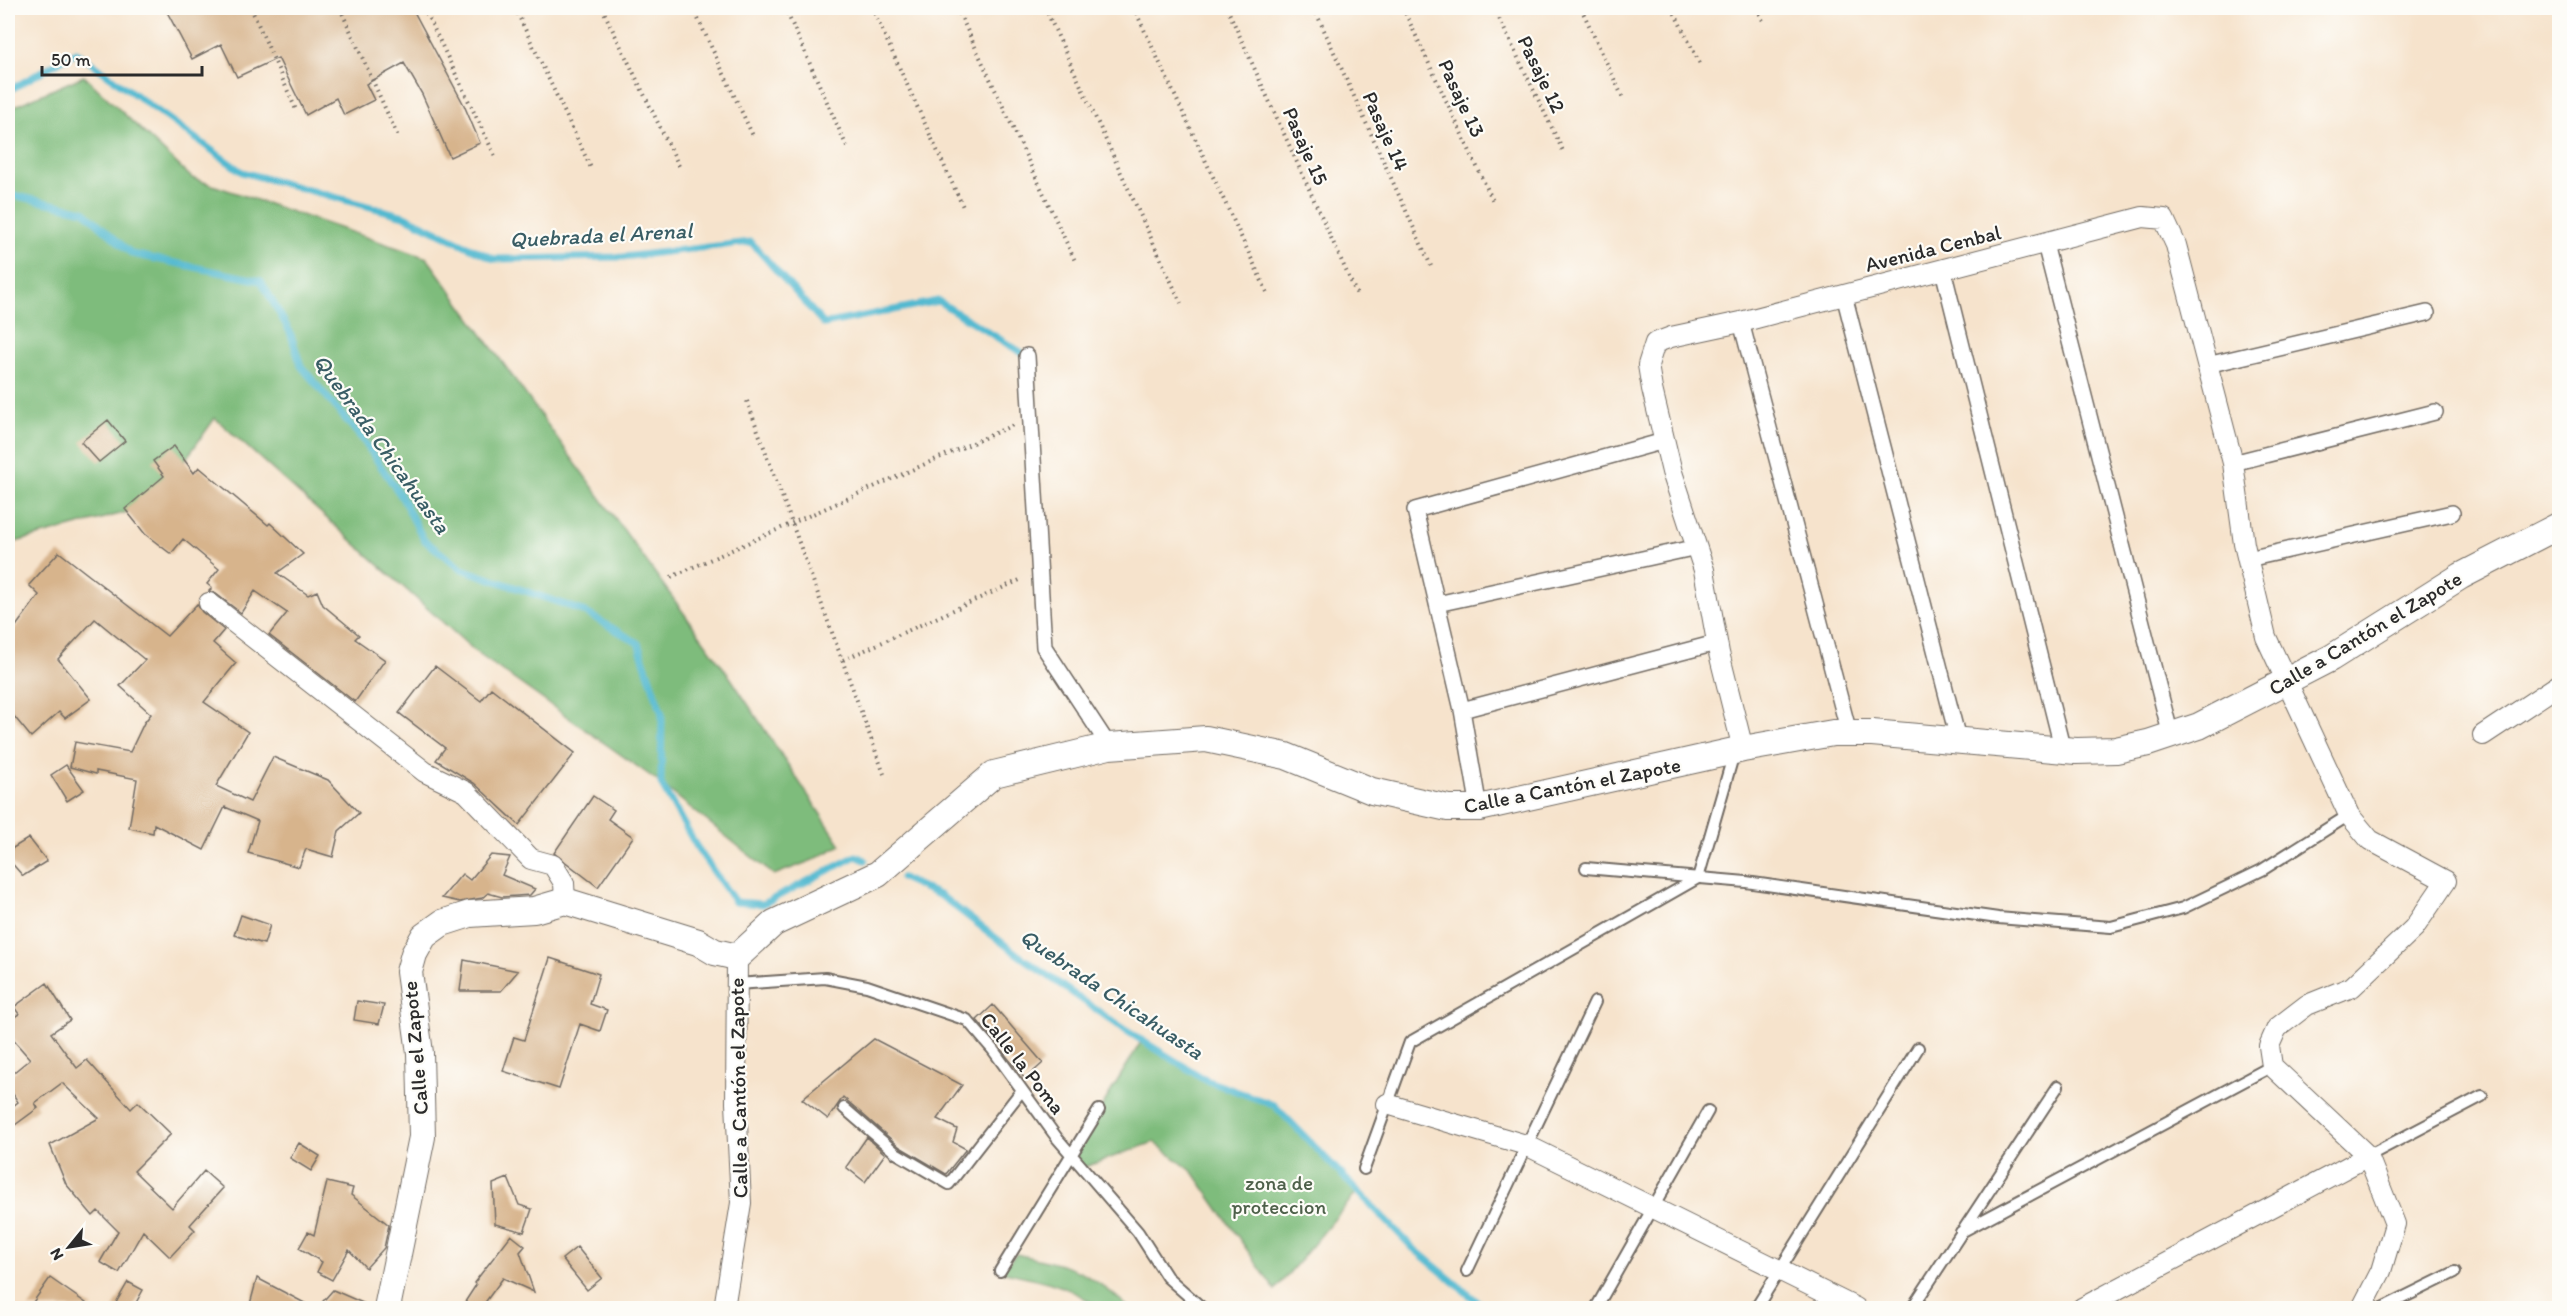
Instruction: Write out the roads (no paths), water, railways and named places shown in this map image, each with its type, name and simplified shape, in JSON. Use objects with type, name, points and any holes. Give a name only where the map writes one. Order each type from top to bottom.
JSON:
[{"type":"street","name":"Avenida Cenbal","points":[[1739,750],[1716,643],[1704,570],[1664,441],[1648,365],[1655,343],[1671,337],[1742,321],[2144,218],[2164,219],[2176,245],[2233,463],[2248,559],[2266,637],[2285,682],[2349,815],[2370,840],[2446,881],[2414,928],[2352,987],[2307,1005],[2277,1028],[2269,1046],[2272,1066]]},
{"type":"street","points":[[2045,244],[2171,736]]},
{"type":"street","points":[[1943,270],[2063,751]]},
{"type":"street","points":[[1844,295],[1958,739]]},
{"type":"street","points":[[2206,365],[2427,313]]},
{"type":"street","points":[[1742,321],[1849,733]]},
{"type":"street","points":[[1027,356],[1044,647],[1109,746]]},
{"type":"street","points":[[2233,463],[2435,412]]},
{"type":"street","points":[[1479,808],[1462,710],[1415,510],[1664,441]]},
{"type":"street","points":[[2248,559],[2452,513]]},
{"type":"street","name":"Calle a Cantón el Zapote","points":[[724,1308],[741,1203],[736,1103],[737,957],[774,923],[878,874],[994,774],[1109,746],[1206,739],[1286,756],[1372,791],[1448,808],[1479,808],[1739,750],[1849,733],[1958,739],[2063,751],[2116,750],[2171,736],[2207,723],[2331,658],[2462,576],[2559,525]]},
{"type":"street","points":[[1437,604],[1697,547]]},
{"type":"street","points":[[209,603],[425,772],[466,792],[531,859],[553,865],[564,883],[565,901],[698,942],[715,952],[737,957]]},
{"type":"street","points":[[1462,710],[1716,643]]},
{"type":"street","points":[[2483,735],[2559,684]]},
{"type":"street","name":"Calle el Zapote","points":[[387,1308],[422,1137],[420,1053],[409,972],[418,944],[424,936],[442,923],[470,914],[534,910],[565,901]]},
{"type":"street","points":[[2272,1066],[2368,1156],[2395,1224],[2381,1271],[2362,1308]]},
{"type":"street","points":[[1387,1104],[1526,1145],[1856,1308]]},
{"type":"street","points":[[2082,1308],[2368,1156]]},
{"type":"lane","points":[[1364,1169],[1410,1042],[1698,878],[1739,750]]},
{"type":"lane","points":[[1586,868],[1746,882],[1998,918],[2111,927],[2183,908],[2262,870],[2349,815]]},
{"type":"lane","name":"Calle la Poma","points":[[736,984],[825,978],[867,986],[967,1020],[1072,1156],[1138,1232],[1167,1277],[1202,1308]]},
{"type":"lane","points":[[1467,1271],[1595,1002]]},
{"type":"lane","points":[[1756,1308],[1918,1048]]},
{"type":"lane","points":[[1961,1232],[2272,1066]]},
{"type":"lane","points":[[1912,1308],[2058,1086]]},
{"type":"lane","points":[[844,1108],[896,1153],[949,1184],[1022,1090]]},
{"type":"lane","points":[[2368,1156],[2482,1096]]},
{"type":"lane","points":[[1000,1271],[1099,1110]]},
{"type":"lane","points":[[1596,1308],[1708,1111]]},
{"type":"lane","points":[[2382,1308],[2455,1272]]},
{"type":"waterway","name":"Quebrada el Arenal","points":[[8,91],[76,52],[242,172],[404,216],[494,259],[623,257],[751,242],[824,324],[938,301],[1027,356]]},
{"type":"waterway","name":"Quebrada Chicahuasta","points":[[8,194],[84,211],[132,254],[261,281],[290,332],[301,366],[363,440],[401,496],[424,540],[462,569],[583,611],[638,643],[662,714],[661,784],[698,849],[735,902],[763,904],[856,856],[865,860]]},
{"type":"waterway","name":"Quebrada Chicahuasta","points":[[902,878],[941,896],[1017,954],[1125,1030],[1208,1081],[1274,1105],[1413,1248],[1485,1308]]},
{"type":"park label","name":"zona de proteccion","points":[[1279,1194]]}]
